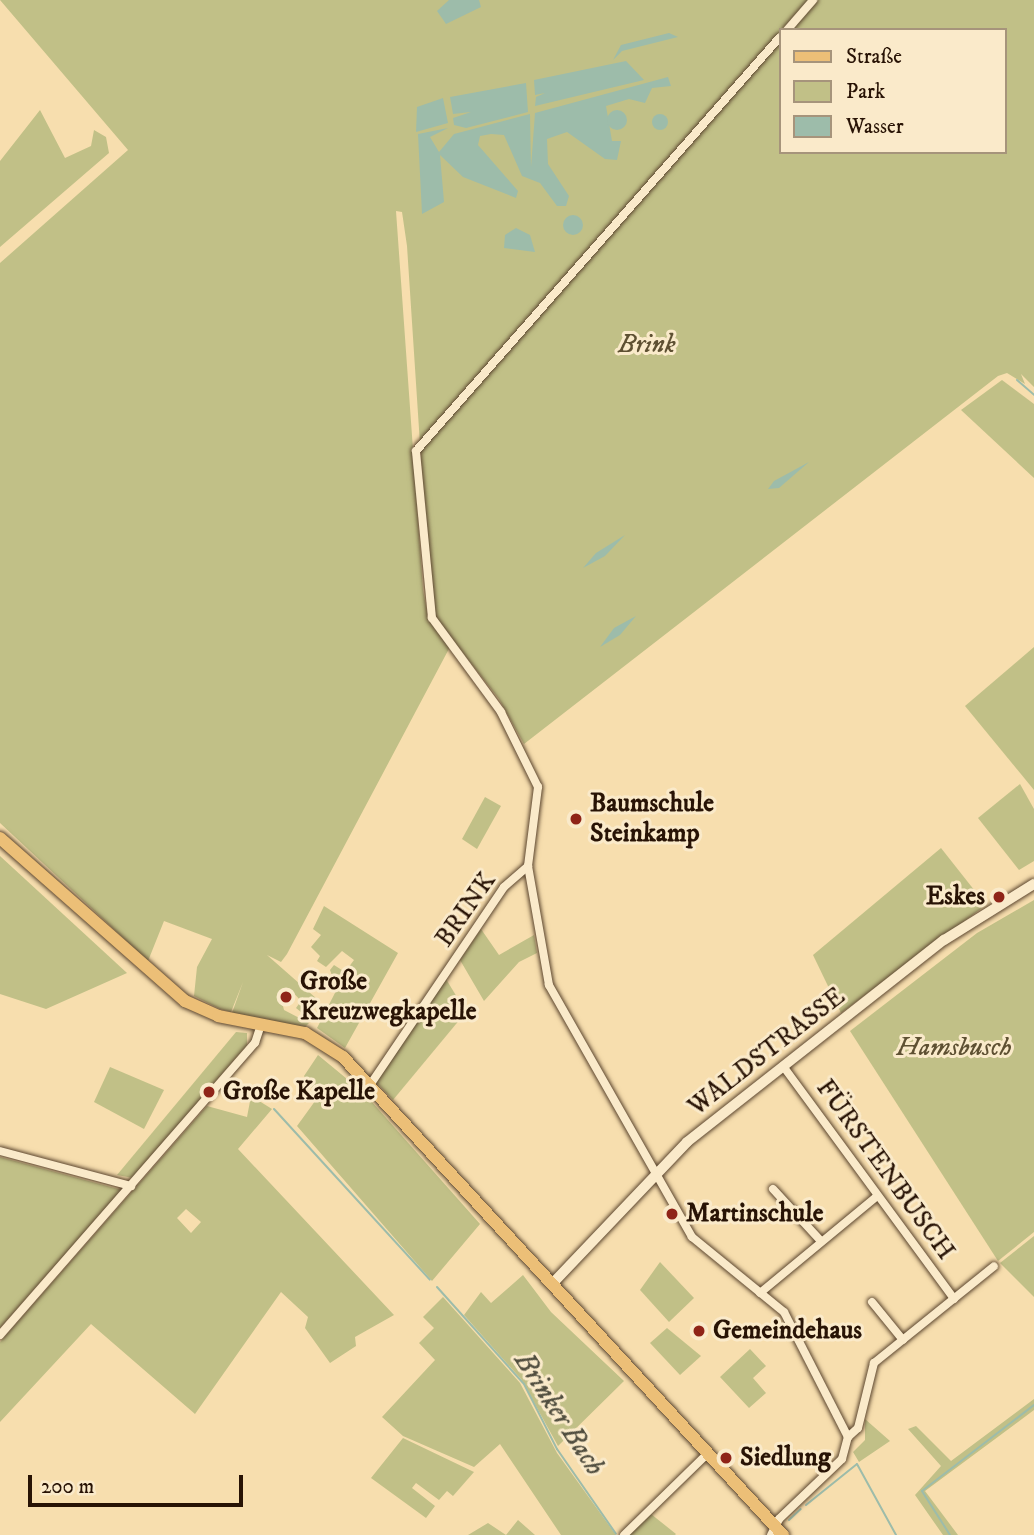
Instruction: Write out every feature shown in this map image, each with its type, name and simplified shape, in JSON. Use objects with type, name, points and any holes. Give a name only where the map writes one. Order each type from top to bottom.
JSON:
[{"type":"main road","points":[[0,838],[167,989],[218,1016],[321,1040],[370,1086],[708,1453],[777,1532]]},
{"type":"street","points":[[789,28],[813,0]]},
{"type":"street","points":[[778,39],[416,451],[432,618],[501,712],[538,788],[528,866],[549,985],[657,1169],[696,1242],[787,1316],[848,1437]]},
{"type":"street","name":"BRINK","points":[[370,1086],[503,887],[528,866]]},
{"type":"street","name":"WALDSTRASSE","points":[[552,1283],[657,1169],[944,940],[1034,884]]},
{"type":"street","points":[[0,1335],[255,1043],[261,1025]]},
{"type":"street","name":"FÜRSTENBUSCH","points":[[783,1066],[876,1197],[954,1299]]},
{"type":"street","points":[[0,1151],[131,1186]]},
{"type":"street","points":[[773,1189],[821,1241]]},
{"type":"street","points":[[760,1293],[876,1197]]},
{"type":"street","points":[[777,1532],[842,1459],[848,1437],[858,1428],[874,1363],[994,1266]]},
{"type":"street","points":[[872,1302],[903,1340]]},
{"type":"street","points":[[624,1535],[708,1453]]},
{"type":"green space","name":"Brink","points":[[0,0],[1034,0],[1034,387],[1021,374],[1025,384],[1007,373],[998,376],[524,744],[499,699],[431,612],[407,246],[402,212],[396,211],[423,590],[428,617],[451,645],[287,954],[281,962],[267,955],[317,999],[307,1017],[296,1008],[301,1001],[290,989],[280,994],[284,1010],[309,1023],[304,1028],[232,1013],[243,982],[231,1012],[194,996],[197,967],[212,939],[164,921],[148,961],[0,823],[0,263],[128,150]]},
{"type":"green space","points":[[40,110],[65,158],[91,146],[94,130],[106,137],[109,153],[0,247],[0,161]]},
{"type":"green space","points":[[1002,380],[1034,404],[1034,478],[961,410]]},
{"type":"green space","points":[[1034,647],[1034,790],[965,706]]},
{"type":"green space","points":[[1020,784],[1034,809],[1034,861],[1019,870],[978,818]]},
{"type":"green space","points":[[485,797],[501,806],[477,849],[462,839]]},
{"type":"green space","points":[[941,848],[986,905],[841,1013],[813,955]]},
{"type":"green space","points":[[0,856],[127,973],[46,1009],[0,994]]},
{"type":"green space","name":"Hamsbusch","points":[[1034,900],[1034,1232],[998,1261],[850,1031],[977,933]]},
{"type":"green space","points":[[324,906],[398,953],[345,1048],[317,1028],[337,989],[330,970],[334,965],[345,972],[354,960],[342,951],[326,967],[317,961],[320,956],[311,947],[321,935],[313,929]]},
{"type":"green space","points":[[481,929],[499,955],[534,935],[537,953],[519,962],[484,1001],[460,960]]},
{"type":"green space","points":[[446,979],[466,1012],[393,1100],[376,1082]]},
{"type":"green space","points":[[236,1032],[247,1033],[247,1045],[133,1178],[117,1175]]},
{"type":"green space","points":[[318,1055],[364,1093],[480,1224],[432,1281],[297,1126],[318,1097],[304,1076]]},
{"type":"green space","points":[[110,1067],[164,1090],[144,1129],[94,1102]]},
{"type":"green space","points":[[251,1096],[272,1109],[238,1149],[394,1315],[355,1337],[356,1346],[330,1363],[305,1328],[308,1317],[281,1292],[195,1414],[91,1324],[0,1422],[0,1342],[207,1106],[247,1117]],"holes":[[[186,1209],[201,1222],[191,1233],[177,1218]]]},
{"type":"green space","points":[[0,1157],[122,1190],[0,1328]]},
{"type":"green space","points":[[1034,1236],[1034,1297],[1000,1263]]},
{"type":"green space","points":[[660,1262],[694,1298],[669,1322],[640,1290]]},
{"type":"green space","points":[[523,1275],[551,1312],[624,1381],[558,1446],[521,1379],[464,1315],[481,1292],[491,1303]]},
{"type":"green space","points":[[443,1297],[520,1383],[557,1453],[616,1535],[561,1535],[500,1444],[474,1467],[403,1436],[382,1417],[435,1360],[419,1343],[434,1328],[423,1317]]},
{"type":"green space","points":[[667,1328],[701,1356],[680,1375],[650,1343]]},
{"type":"green space","points":[[750,1349],[766,1366],[753,1378],[766,1393],[749,1408],[720,1377]]},
{"type":"green space","points":[[1034,1399],[1034,1410],[925,1491],[958,1535],[943,1535],[915,1495],[941,1466],[908,1429],[916,1426],[951,1461]]},
{"type":"green space","points":[[865,1419],[890,1441],[859,1462],[853,1452],[865,1440]]},
{"type":"green space","points":[[403,1438],[474,1472],[453,1496],[447,1491],[439,1500],[416,1483],[412,1488],[435,1506],[426,1518],[371,1478]]},
{"type":"green space","points":[[651,1514],[676,1534],[628,1535]]},
{"type":"green space","points":[[518,1520],[535,1535],[506,1535]]},
{"type":"green space","points":[[488,1523],[506,1535],[468,1535]]},
{"type":"water","points":[[449,0],[479,0],[481,7],[446,24],[437,11]]},
{"type":"water","points":[[669,33],[678,37],[622,51],[613,60],[621,45]]},
{"type":"water","points":[[626,61],[644,80],[535,106],[536,97],[545,93],[535,95],[534,80]]},
{"type":"water","points":[[668,77],[671,86],[652,88],[645,103],[629,99],[606,106],[612,141],[621,141],[617,160],[605,159],[567,132],[547,139],[548,164],[569,196],[566,206],[557,206],[540,183],[522,176],[504,135],[491,134],[480,136],[478,145],[518,191],[516,198],[463,177],[440,155],[444,202],[422,214],[418,134],[448,128],[430,137],[439,152],[454,134],[530,114],[531,167],[535,113]]},
{"type":"water","points":[[526,83],[528,112],[466,128],[454,125],[453,118],[471,112],[453,114],[450,97]]},
{"type":"water","points":[[443,98],[448,123],[416,132],[417,107]]},
{"type":"water","points":[[617,110],[624,113],[627,120],[624,127],[617,130],[610,127],[607,120],[610,113]]},
{"type":"water","points":[[657,114],[663,114],[668,122],[666,128],[657,130],[652,125],[652,119]]},
{"type":"water","points":[[573,215],[580,218],[583,225],[580,232],[573,235],[566,232],[563,225],[566,218]]},
{"type":"water","points":[[516,228],[530,235],[535,252],[504,248],[505,235]]},
{"type":"water","points":[[809,462],[779,488],[768,489],[774,481]]},
{"type":"water","points":[[625,535],[605,556],[583,568],[596,553]]},
{"type":"water","points":[[636,616],[620,635],[600,647],[614,628]]},
{"type":"waterway","points":[[1017,380],[1034,395]]},
{"type":"waterway","name":"Brinker Bach","points":[[274,1109],[430,1280]]},
{"type":"waterway","name":"Brinker Bach","points":[[437,1287],[524,1384],[557,1449],[616,1534]]},
{"type":"waterway","points":[[950,1535],[922,1491],[1034,1405]]},
{"type":"waterway","name":"Brinker Bach","points":[[806,1505],[857,1464],[896,1535]]},
{"type":"waterway","name":"Brinker Bach","points":[[789,1520],[801,1509]]},
{"type":"place","name":"Baumschule Steinkamp","points":[[576,819]]},
{"type":"place","name":"Eskes","points":[[999,897]]},
{"type":"place","name":"Große Kreuzwegkapelle","points":[[286,997]]},
{"type":"place","name":"Große Kapelle","points":[[209,1092]]},
{"type":"place","name":"Martinschule","points":[[672,1214]]},
{"type":"place","name":"Gemeindehaus","points":[[699,1331]]},
{"type":"place","name":"Siedlung","points":[[726,1458]]}]
